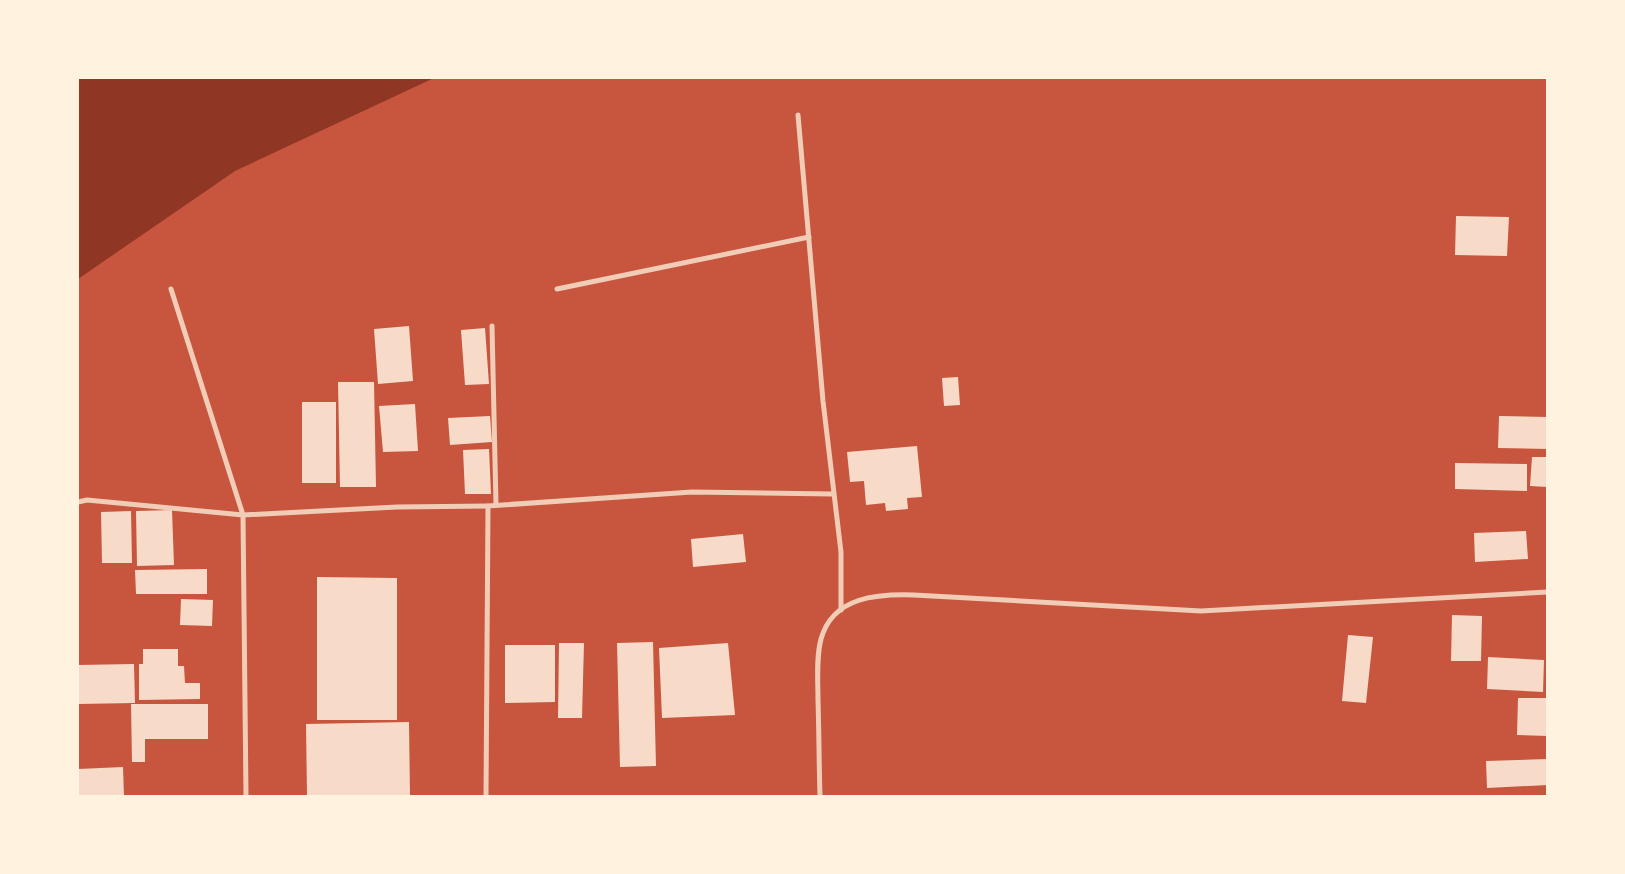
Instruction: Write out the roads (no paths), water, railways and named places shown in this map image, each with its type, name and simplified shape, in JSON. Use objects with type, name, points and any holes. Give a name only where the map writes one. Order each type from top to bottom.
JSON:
[{"type":"street","points":[[798,115],[833,494],[841,552],[841,610]]},
{"type":"street","points":[[557,289],[809,237]]},
{"type":"street","points":[[171,289],[243,516],[246,796]]},
{"type":"street","points":[[492,326],[496,505]]},
{"type":"street","points":[[78,502],[87,500],[243,516],[397,506],[488,506],[692,492],[833,494]]},
{"type":"street","points":[[486,796],[488,506]]},
{"type":"street","points":[[820,796],[818,672],[820,648],[824,632],[834,616],[848,605],[862,599],[890,595],[1201,611],[1548,592]]}]
